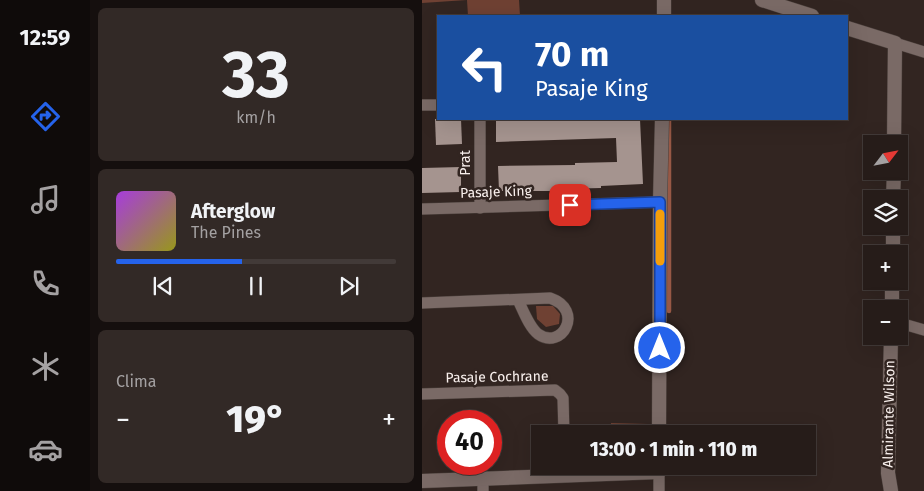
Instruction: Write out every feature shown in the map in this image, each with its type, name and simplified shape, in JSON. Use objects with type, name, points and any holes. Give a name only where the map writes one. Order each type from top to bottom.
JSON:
[{"type":"street","points":[[664,0],[664,15]]},
{"type":"street","points":[[762,0],[809,15]]},
{"type":"street","points":[[848,28],[924,52]]},
{"type":"street","points":[[894,135],[895,43]]},
{"type":"street","points":[[422,105],[437,105]]},
{"type":"street","name":"Prat","points":[[480,120],[480,208]]},
{"type":"street","points":[[659,425],[662,120]]},
{"type":"street","name":"Pasaje King","points":[[422,209],[660,202]]},
{"type":"street","points":[[422,303],[550,298],[562,304],[566,311],[568,318],[566,329],[558,336],[539,335],[533,329],[518,300]]},
{"type":"street","points":[[908,325],[924,330]]},
{"type":"street","name":"Almirante Wilson","points":[[891,345],[888,464],[891,491]]},
{"type":"street","name":"Pasaje Cochrane","points":[[422,394],[555,390],[563,398],[564,425]]},
{"type":"street","points":[[422,481],[483,485],[542,475]]},
{"type":"street","points":[[659,475],[659,491]]},
{"type":"shaded area","points":[[422,0],[467,0],[422,3]]},
{"type":"shaded area","points":[[467,0],[519,0],[520,15],[468,15]]},
{"type":"shaded area","points":[[536,306],[553,306],[560,314],[559,324],[546,327],[537,319]]},
{"type":"shaded area","points":[[611,423],[648,424],[648,425],[611,425]]},
{"type":"building","points":[[435,119],[461,120],[462,144],[436,145]]},
{"type":"building","points":[[496,120],[640,120],[643,184],[563,189],[563,191],[499,191],[498,166],[575,165],[575,163],[617,162],[616,138],[496,142]]},
{"type":"building","points":[[461,167],[461,192],[422,193],[422,168]]},
{"type":"waterway","points":[[669,120],[669,311]]},
{"type":"slow traffic","points":[[660,214],[660,261]]},
{"type":"route","points":[[570,205],[660,202],[660,348]]}]
